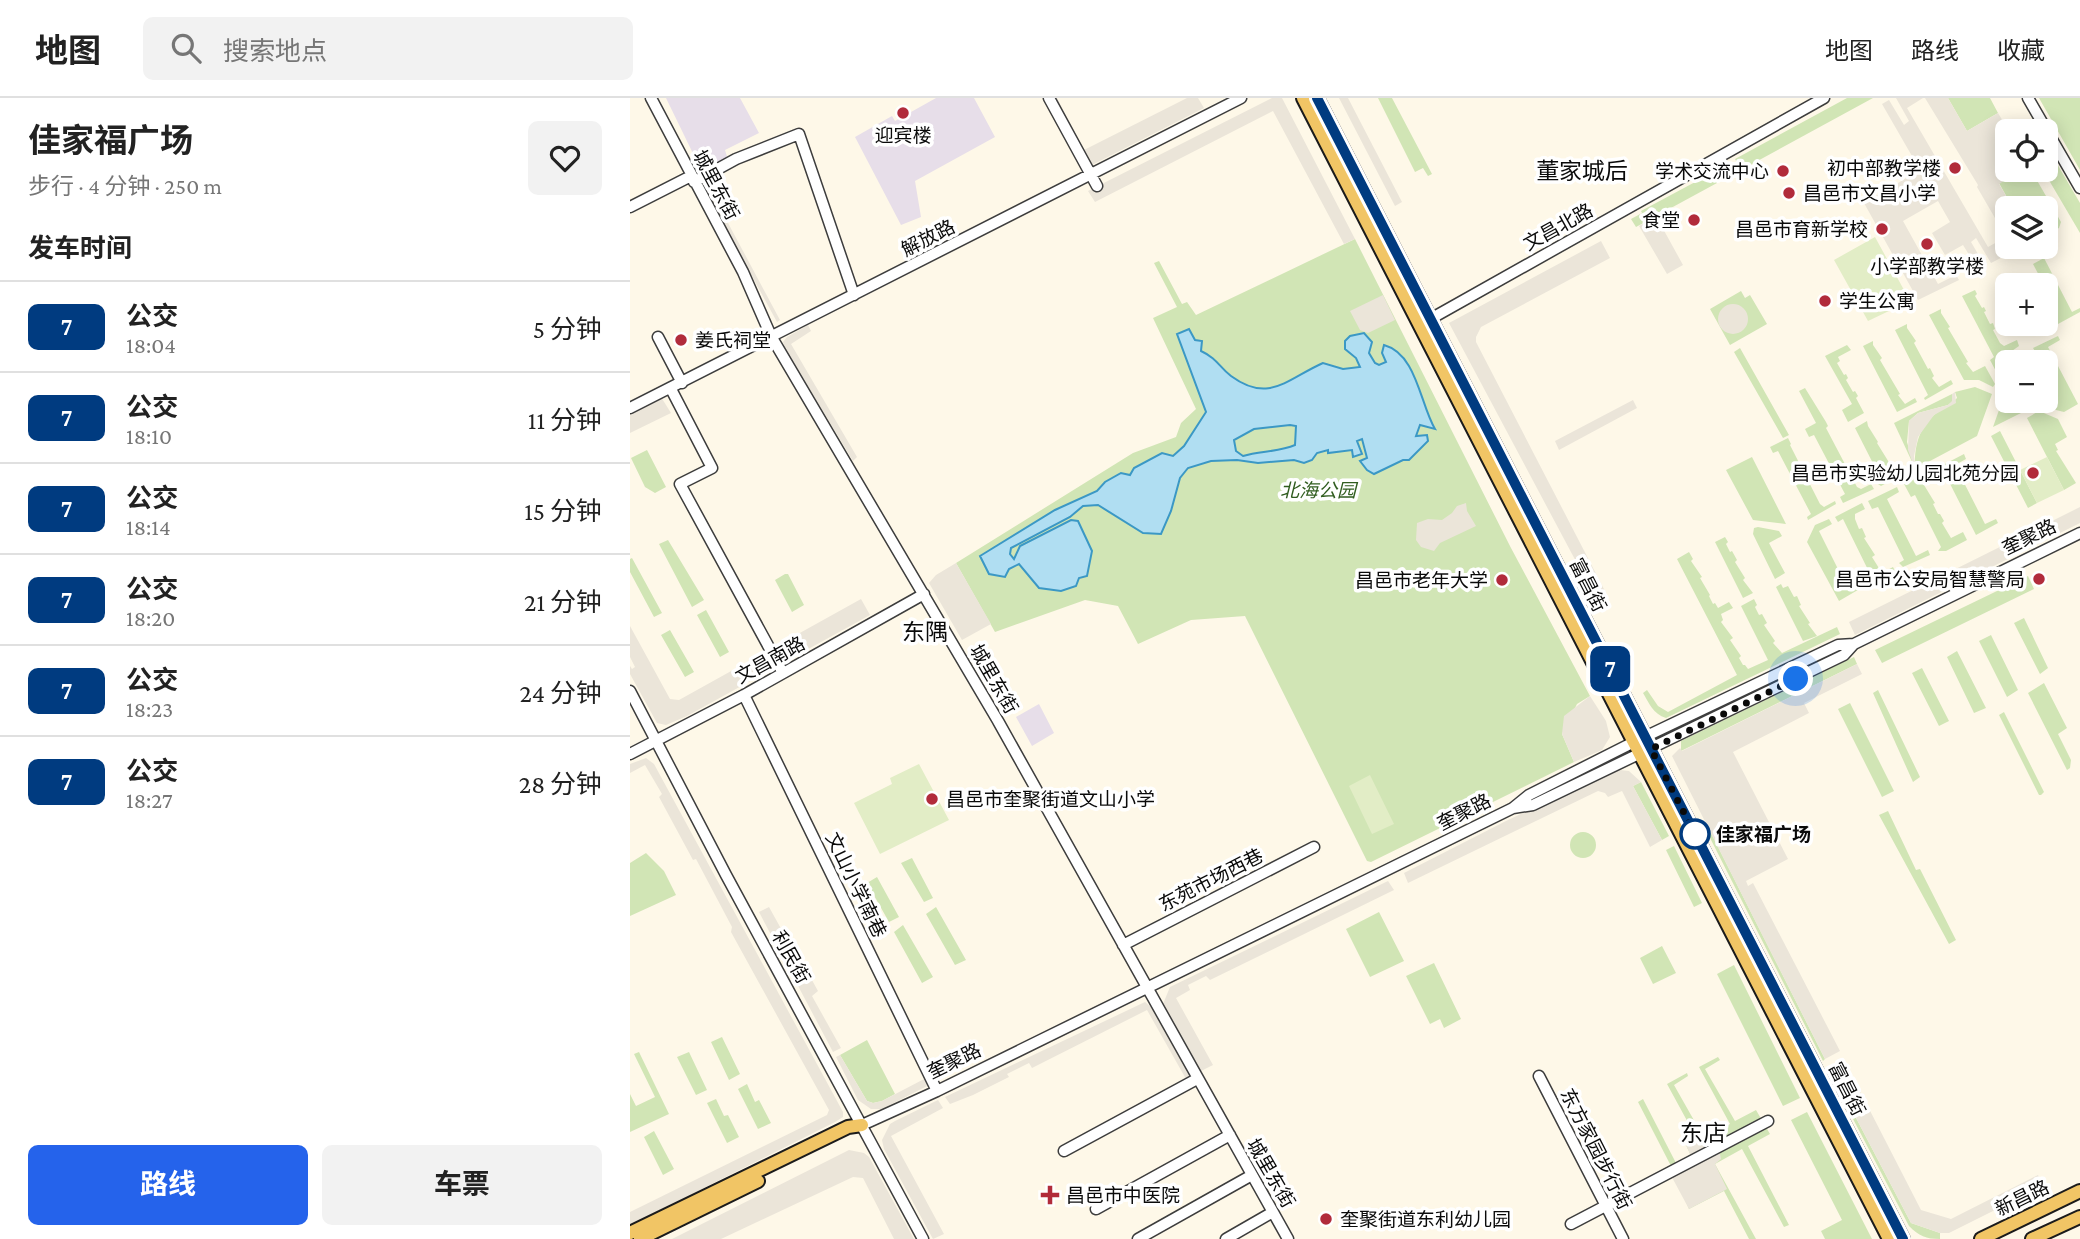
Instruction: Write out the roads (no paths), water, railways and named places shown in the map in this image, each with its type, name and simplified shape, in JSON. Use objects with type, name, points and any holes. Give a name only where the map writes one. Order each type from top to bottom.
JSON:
[{"type":"main road","name":"富昌街","points":[[1303,98],[1425,322],[1642,745],[1889,1239]]},
{"type":"main road","name":"富昌街","points":[[1317,98],[1425,322]]},
{"type":"main road","name":"富昌街","points":[[1642,745],[1903,1239]]},
{"type":"main road","name":"奎聚路","points":[[630,1233],[848,1127],[862,1125]]},
{"type":"main road","name":"奎聚路","points":[[640,1239],[851,1134],[862,1125]]},
{"type":"main road","name":"新昌路","points":[[1981,1239],[2080,1191]]},
{"type":"main road","points":[[2032,1239],[2080,1217]]},
{"type":"street","name":"城里东街","points":[[651,98],[743,272],[771,336],[924,594],[1288,1239]]},
{"type":"street","points":[[1049,98],[1097,186]]},
{"type":"street","name":"解放路","points":[[630,408],[1241,98]]},
{"type":"street","name":"文昌北路","points":[[1425,322],[1824,98]]},
{"type":"street","points":[[2028,98],[2080,188]]},
{"type":"street","points":[[630,207],[799,134],[854,295]]},
{"type":"street","points":[[658,337],[682,383]]},
{"type":"street","points":[[671,388],[712,468],[680,484],[783,673]]},
{"type":"street","name":"奎聚路","points":[[862,1125],[937,1091],[1513,808],[1529,795],[1844,655],[1854,643],[2080,533]]},
{"type":"street","name":"文昌南路","points":[[630,754],[744,695],[924,594]]},
{"type":"street","name":"利民街","points":[[630,691],[923,1239]]},
{"type":"street","name":"文山小学南巷","points":[[744,695],[937,1091]]},
{"type":"street","name":"东苑市场西巷","points":[[1123,945],[1314,847]]},
{"type":"street","name":"东方家园步行街","points":[[1539,1076],[1623,1239]]},
{"type":"street","points":[[1064,1151],[1197,1079]]},
{"type":"street","points":[[1571,1224],[1768,1121]]},
{"type":"street","points":[[1096,1209],[1230,1135]]},
{"type":"street","points":[[1138,1239],[1252,1175]]},
{"type":"street","points":[[1226,1239],[1273,1212]]},
{"type":"water","name":"北海公园","points":[[1189,329],[1195,340],[1202,341],[1201,351],[1231,376],[1256,388],[1267,388],[1288,382],[1323,363],[1343,369],[1360,367],[1356,358],[1345,349],[1345,341],[1350,336],[1364,333],[1372,342],[1369,353],[1375,363],[1379,365],[1386,362],[1382,353],[1384,345],[1404,358],[1435,429],[1420,425],[1416,436],[1427,435],[1428,441],[1409,460],[1403,460],[1374,474],[1360,461],[1367,458],[1362,439],[1357,441],[1362,454],[1353,457],[1352,450],[1328,453],[1328,450],[1317,453],[1312,460],[1304,463],[1294,460],[1258,463],[1237,460],[1211,461],[1188,468],[1180,478],[1161,534],[1143,533],[1098,505],[1083,506],[1070,517],[1011,548],[1010,554],[1014,559],[1020,546],[1071,520],[1078,521],[1092,551],[1087,576],[1079,578],[1076,586],[1061,591],[1039,588],[1019,564],[1009,569],[1005,577],[989,574],[980,556],[1055,510],[1097,491],[1105,482],[1121,473],[1130,475],[1134,468],[1162,453],[1173,456],[1184,446],[1206,412],[1177,334]],"holes":[[[1296,426],[1295,445],[1243,456],[1236,451],[1234,440],[1254,429]]]},
{"type":"place","name":"迎宾楼","points":[[903,113]]},
{"type":"place","name":"初中部教学楼","points":[[1955,168]]},
{"type":"place","name":"学术交流中心","points":[[1783,171]]},
{"type":"place","name":"昌邑市文昌小学","points":[[1789,193]]},
{"type":"place","name":"食堂","points":[[1694,220]]},
{"type":"place","name":"昌邑市育新学校","points":[[1882,229]]},
{"type":"place","name":"小学部教学楼","points":[[1927,244]]},
{"type":"place","name":"学生公寓","points":[[1825,301]]},
{"type":"place","name":"姜氏祠堂","points":[[681,340]]},
{"type":"place","name":"昌邑市实验幼儿园北苑分园","points":[[2033,473]]},
{"type":"place","name":"昌邑市公安局智慧警局","points":[[2039,579]]},
{"type":"place","name":"昌邑市老年大学","points":[[1502,580]]},
{"type":"place","name":"昌邑市奎聚街道文山小学","points":[[932,799]]},
{"type":"place","name":"佳家福广场","points":[[1695,834]]},
{"type":"place","name":"昌邑市中医院","points":[[1050,1195]]},
{"type":"place","name":"奎聚街道东利幼儿园","points":[[1326,1219]]},
{"type":"district","name":"董家城后","points":[[1582,171]]},
{"type":"district","name":"东隅","points":[[925,632]]},
{"type":"district","name":"东店","points":[[1703,1133]]}]
